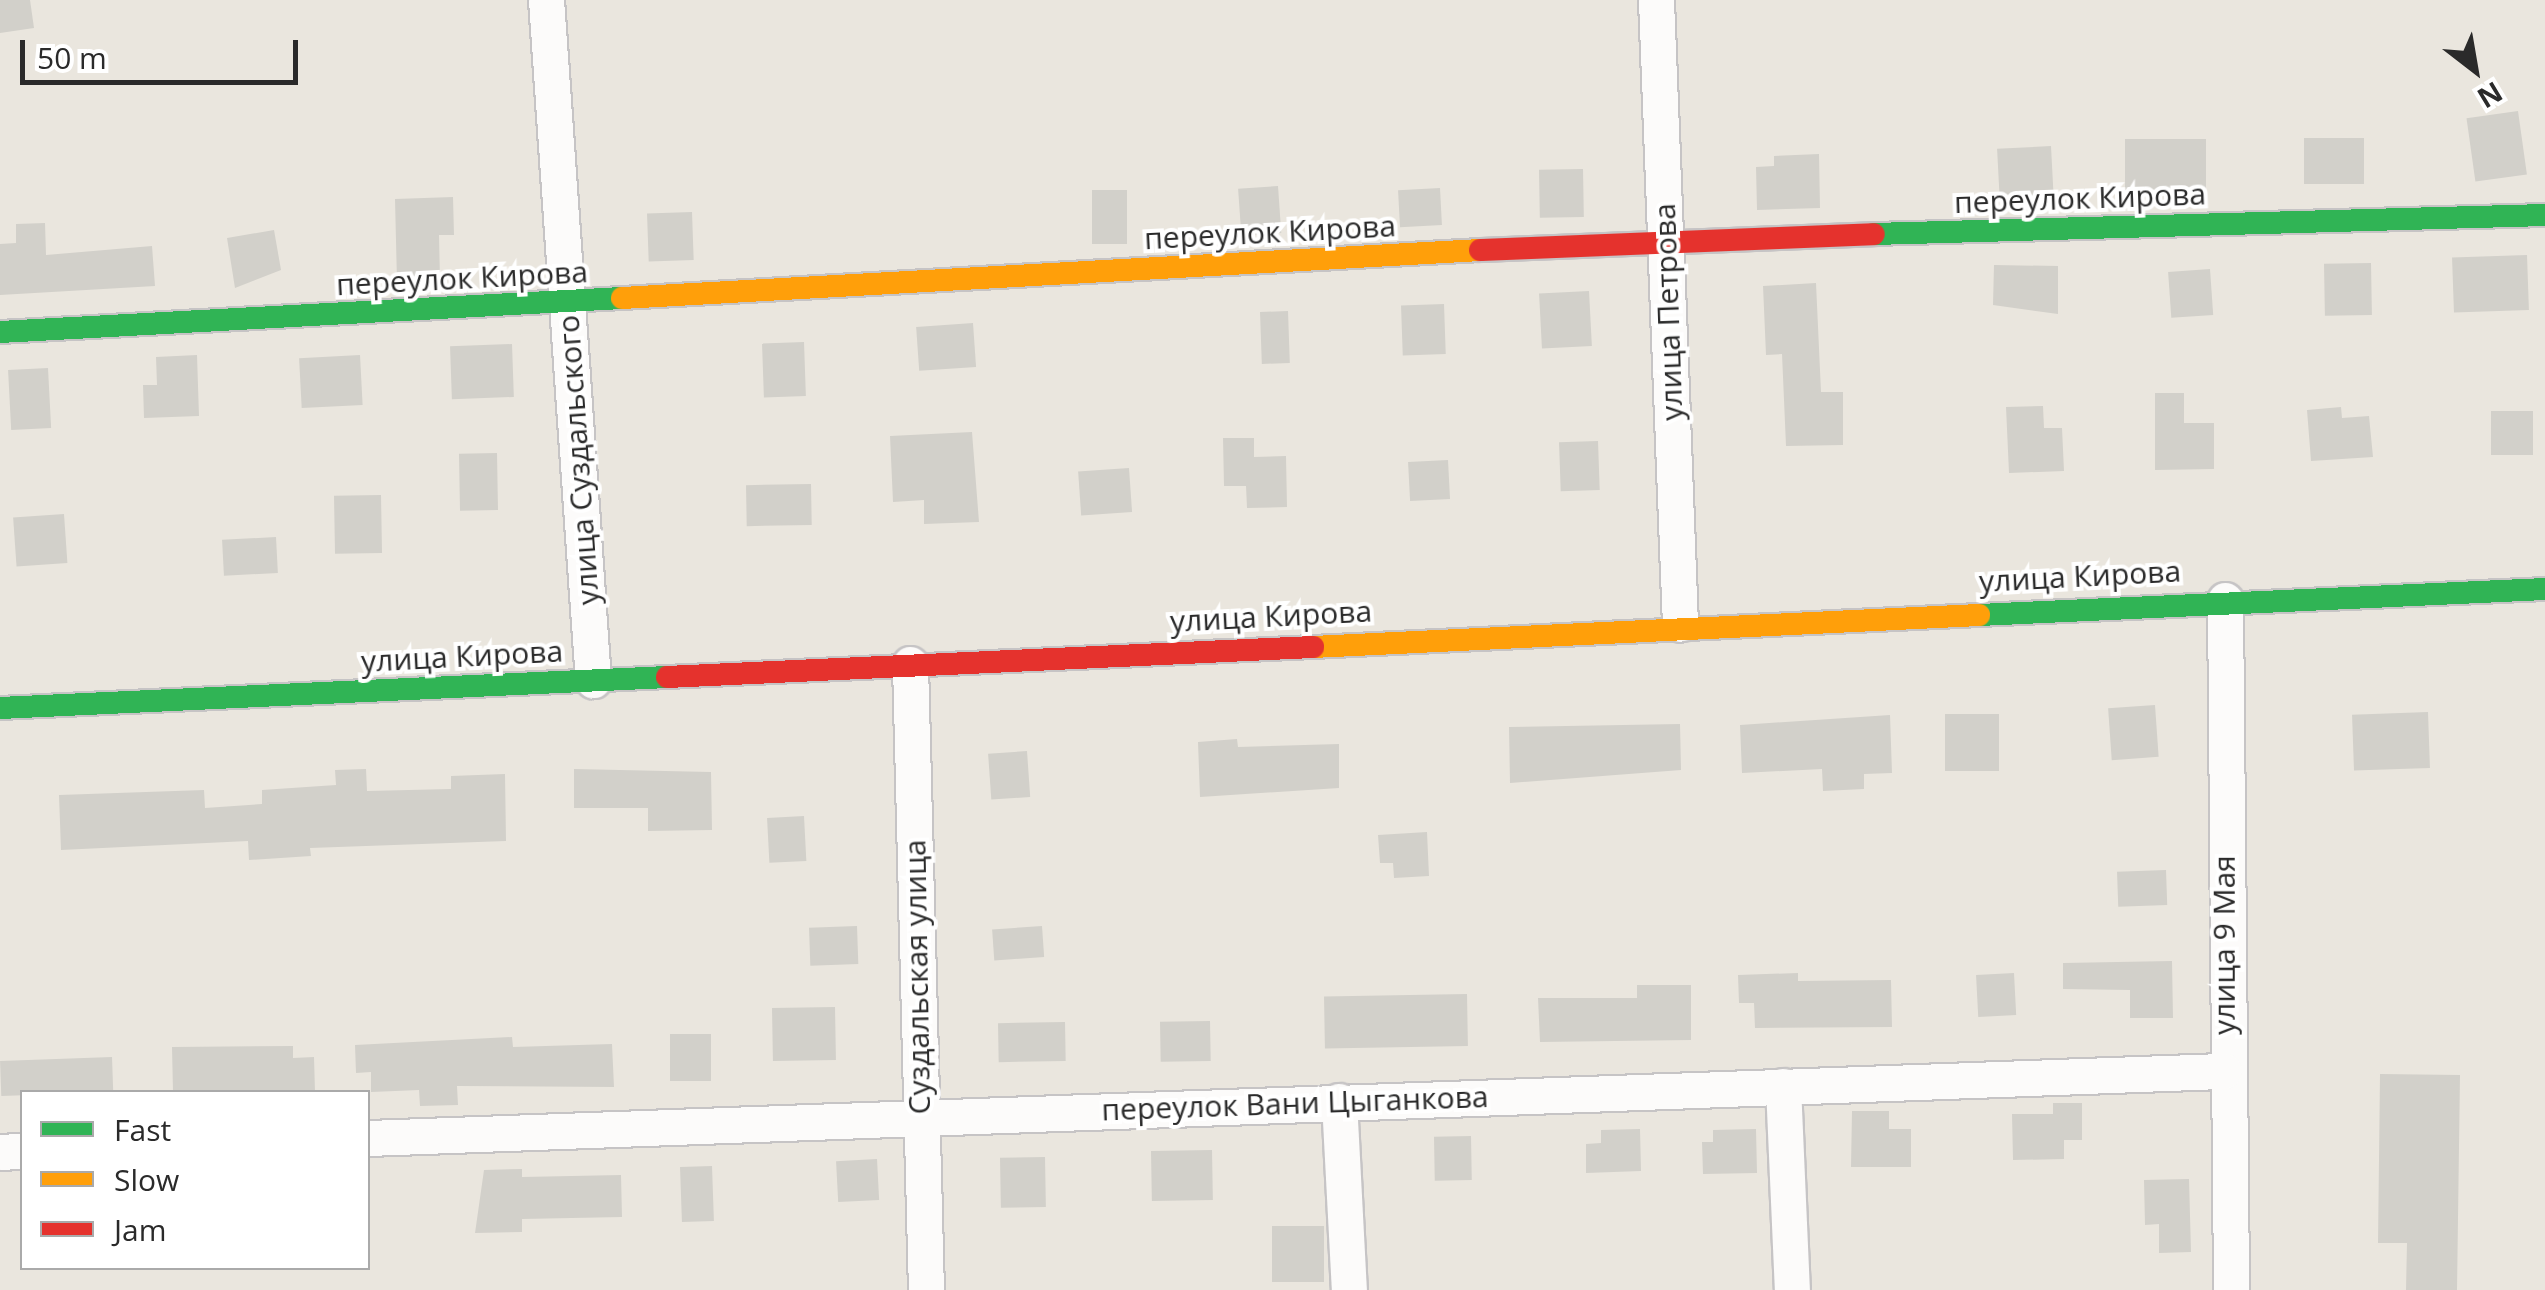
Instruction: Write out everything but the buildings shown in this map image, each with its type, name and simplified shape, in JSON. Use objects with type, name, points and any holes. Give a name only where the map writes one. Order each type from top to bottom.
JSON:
[{"type":"street","name":"улица Суздальского","points":[[546,0],[593,680]]},
{"type":"street","name":"улица Петрова","points":[[1656,0],[1680,624]]},
{"type":"street","name":"переулок Кирова","points":[[0,332],[1666,240],[2545,215]]},
{"type":"street","name":"улица Кирова","points":[[0,708],[1680,624],[2545,589]]},
{"type":"street","name":"улица 9 Мая","points":[[2225,600],[2224,1071],[2231,1290]]},
{"type":"street","name":"Суздальская улица","points":[[910,664],[926,1290]]},
{"type":"street","name":"переулок Вани Цыганкова","points":[[370,1138],[2224,1071]]},
{"type":"street","points":[[1782,1086],[1792,1290]]},
{"type":"street","points":[[1339,1102],[1349,1290]]},
{"type":"traffic: fast","points":[[1874,234],[2545,215]]},
{"type":"traffic: fast","points":[[0,332],[622,298]]},
{"type":"traffic: fast","points":[[1979,615],[2545,589]]},
{"type":"traffic: fast","points":[[0,708],[667,677]]},
{"type":"traffic: slow","points":[[622,298],[1480,250]]},
{"type":"traffic: slow","points":[[1313,647],[1979,615]]},
{"type":"traffic: jam","points":[[1480,250],[1874,234]]},
{"type":"traffic: jam","points":[[667,677],[1313,647]]}]
